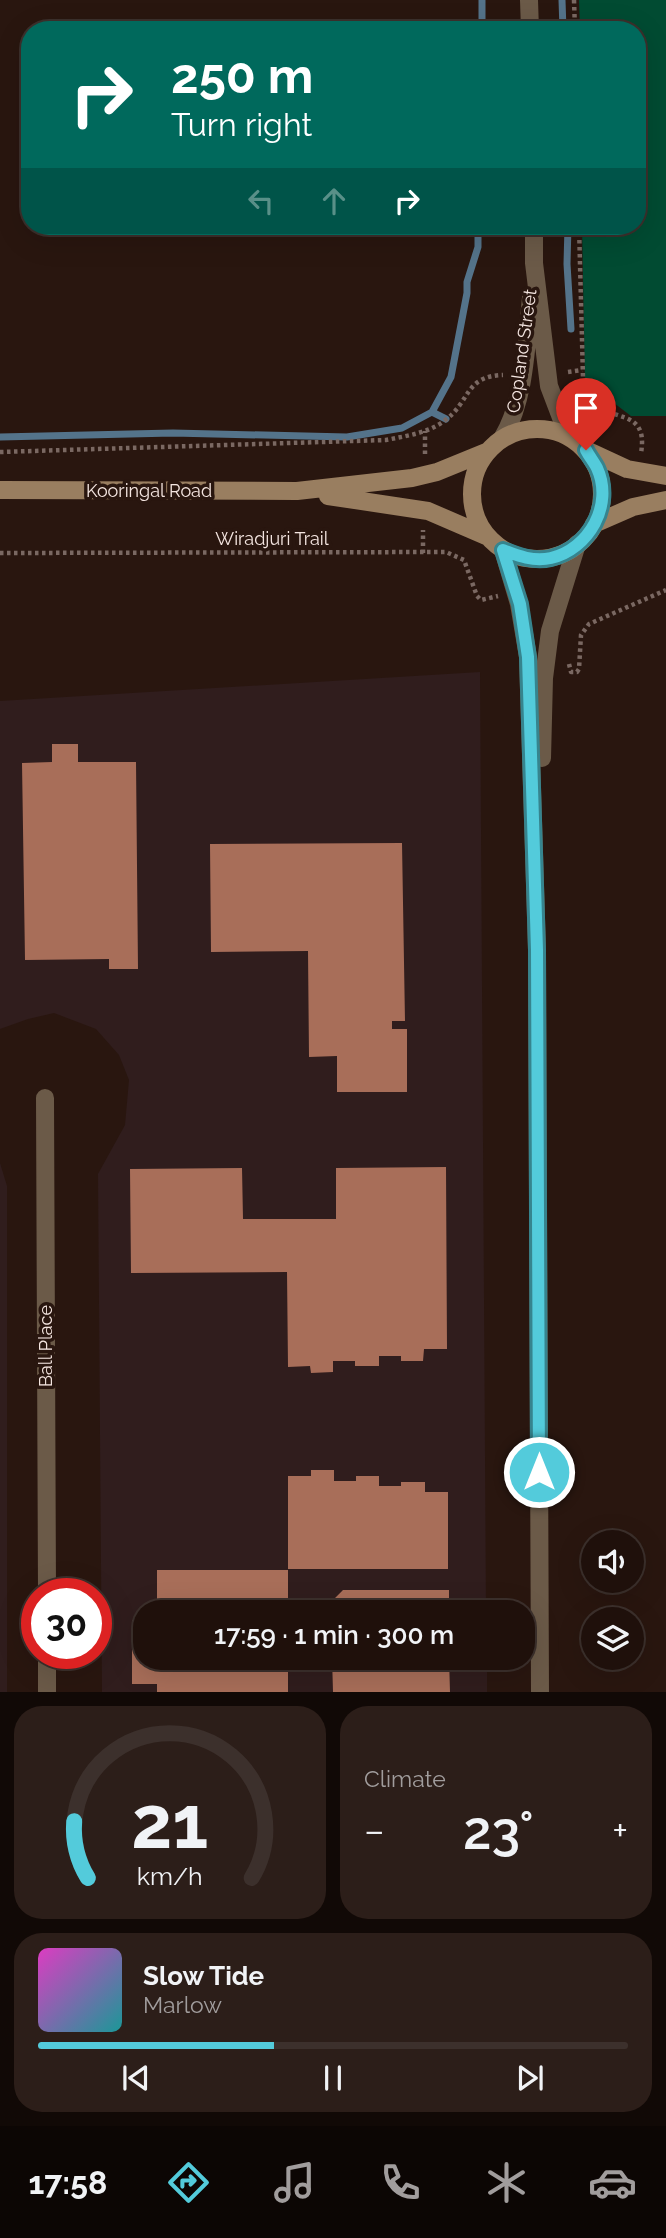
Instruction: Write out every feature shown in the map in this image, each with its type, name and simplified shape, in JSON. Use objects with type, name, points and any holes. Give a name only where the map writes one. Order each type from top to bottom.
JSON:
[{"type":"main road","points":[[586,450],[598,469],[603,493],[599,516],[587,536],[570,551],[549,559],[524,559],[503,550],[486,536],[475,516],[471,494],[475,471],[486,452],[503,437],[523,429],[546,428],[568,436],[586,450],[627,469],[666,476]]},
{"type":"main road","name":"Kooringal Road","points":[[0,490],[297,491],[412,478],[437,472],[486,452]]},
{"type":"main road","name":"Kooringal Road","points":[[297,491],[428,511],[486,536]]},
{"type":"main road","points":[[594,524],[633,506],[666,500]]},
{"type":"street","points":[[529,0],[530,21]]},
{"type":"street","name":"Copland Street","points":[[503,437],[511,423],[522,374],[534,263],[534,235]]},
{"type":"street","name":"Copland Street","points":[[534,263],[549,386],[568,436]]},
{"type":"street","points":[[537,950],[544,678],[550,631],[577,544]]},
{"type":"street","points":[[503,550],[516,593],[528,657],[537,950],[540,1692]]},
{"type":"street","name":"Ball Place","points":[[45,1098],[47,1578]]},
{"type":"street","points":[[47,1669],[47,1692]]},
{"type":"path","points":[[574,0],[575,21]]},
{"type":"path","points":[[579,235],[582,370],[588,395],[594,403],[635,422],[639,428],[642,447],[638,471]]},
{"type":"path","points":[[548,374],[582,370]]},
{"type":"path","points":[[0,452],[205,448],[386,440],[425,431],[445,421],[480,379],[488,375],[522,374]]},
{"type":"path","name":"Wiradjuri Trail","points":[[0,553],[446,552],[464,560],[477,596],[481,600],[516,593]]},
{"type":"path","points":[[574,672],[579,669],[581,635],[589,624],[666,590]]},
{"type":"shaded area","points":[[480,672],[486,1600],[133,1600],[133,1670],[487,1670],[487,1692],[102,1692],[102,1669],[112,1669],[112,1578],[101,1578],[98,1174],[125,1125],[129,1080],[119,1055],[96,1029],[54,1013],[0,1029],[0,701]]},
{"type":"shaded area","points":[[0,1163],[7,1186],[7,1692],[0,1692]]},
{"type":"green space","points":[[579,0],[666,0],[666,416],[631,416],[585,381],[582,235],[646,235],[646,21],[580,21]]},
{"type":"building","points":[[52,744],[78,744],[78,762],[136,762],[138,969],[109,969],[109,959],[25,960],[22,763],[52,762]]},
{"type":"building","points":[[402,843],[405,1021],[392,1021],[392,1029],[407,1029],[407,1092],[337,1092],[337,1056],[309,1057],[308,951],[211,952],[210,844]]},
{"type":"building","points":[[446,1167],[447,1349],[424,1349],[423,1361],[401,1361],[401,1356],[379,1356],[379,1366],[355,1366],[355,1361],[333,1361],[333,1372],[311,1373],[310,1366],[288,1367],[287,1272],[131,1273],[130,1169],[242,1168],[243,1219],[336,1219],[336,1168]]},
{"type":"building","points":[[311,1470],[334,1470],[334,1481],[356,1481],[356,1476],[379,1476],[379,1486],[425,1482],[425,1492],[448,1492],[448,1569],[288,1569],[288,1476],[311,1476]]},
{"type":"building","points":[[157,1570],[288,1570],[288,1600],[157,1600]]},
{"type":"building","points":[[343,1590],[449,1590],[449,1600],[333,1600]]},
{"type":"building","points":[[132,1620],[133,1670],[288,1670],[288,1692],[157,1692],[157,1684],[132,1684]]},
{"type":"building","points":[[332,1670],[449,1670],[450,1692],[333,1692]]},
{"type":"waterway","points":[[482,0],[482,21]]},
{"type":"waterway","points":[[562,0],[563,21]]},
{"type":"waterway","points":[[0,437],[173,433],[347,437],[402,428],[432,412],[451,377],[467,282],[478,247],[478,235]]},
{"type":"waterway","points":[[568,235],[571,329]]},
{"type":"waterway","points":[[432,412],[446,419]]},
{"type":"route","points":[[539,1472],[537,950],[528,657],[520,604],[503,550],[524,559],[549,559],[570,551],[587,536],[599,516],[603,493],[598,469],[586,450]]}]
